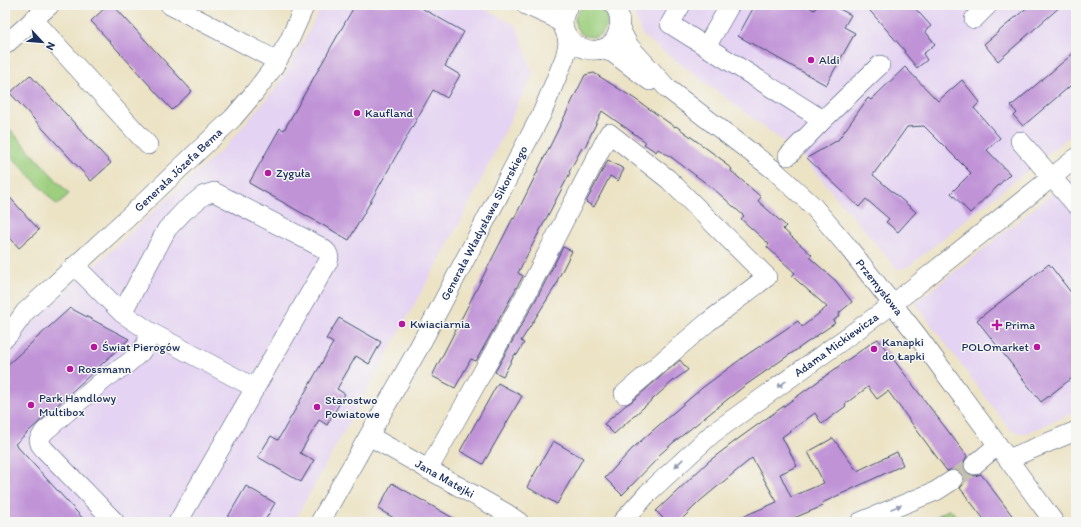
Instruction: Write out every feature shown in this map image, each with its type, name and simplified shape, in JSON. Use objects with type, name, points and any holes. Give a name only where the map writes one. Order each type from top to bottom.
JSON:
[{"type":"street","points":[[5,45],[50,5]]},
{"type":"street","points":[[170,5],[277,62]]},
{"type":"street","name":"Generała Józefa Bema","points":[[5,338],[10,334],[25,312],[233,118],[277,62],[289,41],[305,5]]},
{"type":"street","points":[[526,5],[555,18],[565,31]]},
{"type":"street","name":"Generała Władysława Sikorskiego","points":[[320,522],[418,349],[542,113],[565,57],[568,44],[565,31],[565,12],[569,5]]},
{"type":"street","name":"Przemysłowa","points":[[614,5],[618,13],[620,27],[629,46],[668,89],[774,170],[812,205],[847,246],[893,304],[1054,522]]},
{"type":"street","points":[[681,5],[670,24],[823,120]]},
{"type":"street","points":[[706,47],[730,5]]},
{"type":"street","points":[[974,19],[988,5]]},
{"type":"street","points":[[34,19],[148,145]]},
{"type":"street","name":"Generała Władysława Sikorskiego","points":[[542,113],[576,61],[593,49],[608,45],[613,40],[620,27]]},
{"type":"street","name":"Przemysłowa","points":[[565,31],[578,47],[613,53],[648,80],[668,89]]},
{"type":"street","points":[[788,156],[880,65]]},
{"type":"street","points":[[428,470],[529,288],[609,133],[668,179],[768,277],[708,322],[624,394]]},
{"type":"street","points":[[1020,141],[1076,205]]},
{"type":"street","name":"Adama Mickiewicza","points":[[622,522],[654,488],[712,434],[893,304],[1076,158]]},
{"type":"street","points":[[122,313],[168,229],[184,211],[204,195],[209,193],[214,192],[218,194],[319,246],[327,251],[328,254],[328,262],[178,522]]},
{"type":"street","points":[[75,266],[122,313],[152,333],[255,388]]},
{"type":"street","name":"Generała Józefa Bema","points":[[5,321],[25,312]]},
{"type":"street","points":[[115,522],[44,450],[40,444],[40,440],[41,436],[50,427],[106,378],[128,364],[142,352],[152,333]]},
{"type":"street","points":[[974,465],[1003,452],[1076,431]]},
{"type":"street","name":"Jana Matejki","points":[[369,436],[506,513],[519,522]]},
{"type":"street","points":[[860,522],[936,491],[953,480]]},
{"type":"shaded area","points":[[322,5],[476,5],[517,26],[533,74],[463,217],[294,522],[5,522],[5,350],[51,305],[225,147],[276,88],[291,65]]},
{"type":"shaded area","points":[[630,5],[1076,5],[1076,131],[908,267],[897,269],[800,154],[643,36]]},
{"type":"shaded area","points":[[1076,174],[1076,412],[1024,434],[1010,430],[915,303]]},
{"type":"green space","points":[[591,5],[600,8],[604,12],[607,21],[604,30],[600,34],[591,37],[582,34],[578,30],[575,21],[578,12],[582,8]]},
{"type":"green space","points":[[8,127],[69,194],[57,205],[5,149],[5,130]]},
{"type":"green space","points":[[950,509],[961,522],[928,522],[928,521]]},
{"type":"building","points":[[108,5],[113,5],[192,91],[172,110],[91,21]]},
{"type":"building","name":"Kaufland","points":[[355,5],[416,5],[464,32],[445,66],[460,75],[447,98],[433,90],[349,240],[249,183],[280,128],[284,130]]},
{"type":"building","name":"Aldi","points":[[755,5],[805,5],[814,10],[818,5],[832,5],[851,15],[844,27],[855,33],[826,85],[738,36]]},
{"type":"building","points":[[865,5],[912,5],[931,26],[925,31],[935,44],[923,54],[927,60],[917,68],[904,52],[905,51]]},
{"type":"building","points":[[1030,5],[1062,5],[998,61],[984,44]]},
{"type":"building","points":[[1076,51],[1076,81],[1023,126],[1014,116],[1017,113],[1011,106]]},
{"type":"building","points":[[905,67],[938,101],[962,80],[980,102],[974,108],[1000,138],[987,150],[1010,174],[970,213],[951,193],[971,173],[924,126],[907,127],[873,175],[916,212],[898,232],[886,222],[889,219],[866,199],[859,207],[807,158],[838,140],[868,98],[871,100]]},
{"type":"building","points":[[594,73],[675,127],[676,126],[725,162],[724,163],[732,169],[731,171],[761,197],[758,201],[786,226],[783,229],[812,255],[809,257],[836,281],[852,302],[839,313],[840,315],[833,321],[835,323],[743,387],[674,442],[658,456],[659,457],[622,495],[605,478],[632,449],[702,388],[745,356],[798,321],[802,327],[827,307],[792,276],[795,273],[767,247],[769,244],[741,219],[744,216],[715,190],[671,157],[658,149],[656,152],[644,144],[646,142],[602,111],[584,149],[582,148],[569,172],[570,173],[518,273],[523,276],[476,361],[471,359],[455,388],[432,376],[513,218],[514,219],[585,75]]},
{"type":"building","points":[[30,75],[111,163],[91,181],[10,93]]},
{"type":"building","points":[[608,160],[624,169],[618,181],[610,176],[594,207],[586,202]]},
{"type":"building","points":[[5,192],[39,230],[19,248],[5,232]]},
{"type":"building","points":[[563,247],[572,251],[557,281],[558,282],[521,341],[524,343],[517,355],[515,354],[503,376],[495,372],[539,294]]},
{"type":"building","name":"POLOmarket","points":[[1049,264],[1076,299],[1076,375],[1041,402],[977,320]]},
{"type":"building","name":"Park Handlowy Multibox","points":[[70,308],[129,339],[15,444],[86,522],[5,522],[5,367]]},
{"type":"building","name":"Starostwo Powiatowe","points":[[339,318],[381,342],[369,364],[356,356],[337,389],[345,394],[327,425],[319,420],[300,453],[314,460],[301,482],[258,457],[271,436],[278,440],[333,343],[326,339]]},
{"type":"building","points":[[878,339],[967,456],[963,466],[965,472],[975,476],[981,474],[1017,522],[986,522],[960,488],[963,485],[964,480],[962,474],[958,470],[953,469],[947,471],[888,391],[877,399],[868,387],[822,424],[815,413],[782,437],[797,466],[780,474],[791,497],[824,483],[808,452],[833,438],[857,471],[897,452],[903,465],[822,503],[823,506],[784,522],[730,522],[777,502],[752,458],[700,501],[679,522],[667,522],[656,511],[709,461]]},
{"type":"building","points":[[680,360],[688,370],[673,381],[614,434],[604,424],[631,402]]},
{"type":"building","points":[[498,383],[522,396],[483,464],[460,451]]},
{"type":"building","points":[[553,441],[583,458],[557,504],[527,487]]},
{"type":"building","points":[[392,483],[460,522],[401,522],[378,509]]},
{"type":"building","points":[[246,486],[275,503],[264,522],[225,522]]},
{"type":"tunnel","points":[[953,480],[974,465]]},
{"type":"place","name":"Aldi","points":[[811,60]]},
{"type":"place","name":"Kaufland","points":[[357,113]]},
{"type":"place","name":"Zyguła","points":[[268,173]]},
{"type":"place","name":"Kwiaciarnia","points":[[402,324]]},
{"type":"place","name":"Prima","points":[[997,325]]},
{"type":"place","name":"Świat Pierogów","points":[[94,347]]},
{"type":"place","name":"POLOmarket","points":[[1037,347]]},
{"type":"place","name":"Kanapki do Łapki","points":[[874,349]]},
{"type":"place","name":"Rossmann","points":[[70,369]]},
{"type":"place","name":"Park Handlowy Multibox","points":[[31,405]]},
{"type":"place","name":"Starostwo Powiatowe","points":[[317,407]]}]
